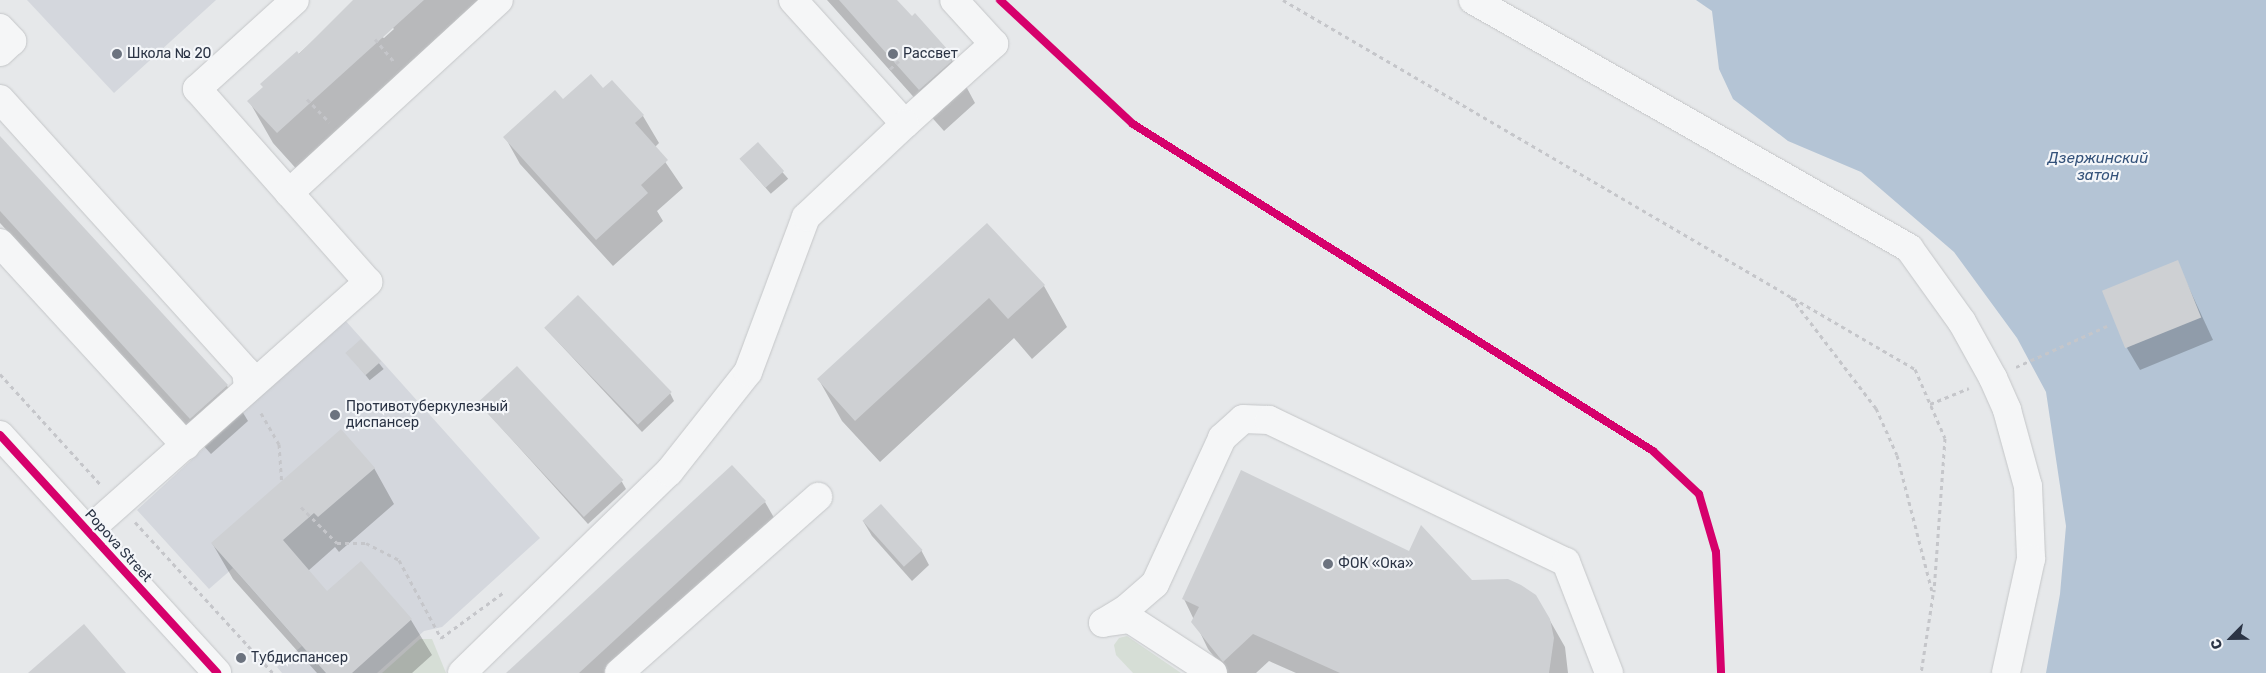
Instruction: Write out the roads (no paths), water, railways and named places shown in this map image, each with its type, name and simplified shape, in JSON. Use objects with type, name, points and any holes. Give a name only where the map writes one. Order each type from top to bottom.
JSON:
[{"type":"street","points":[[88,531],[186,446],[248,386],[368,282],[197,89],[295,0]]},
{"type":"street","points":[[289,193],[499,0]]},
{"type":"street","points":[[793,0],[905,124]]},
{"type":"street","points":[[462,673],[668,472],[748,372],[806,217],[994,44],[954,0]]},
{"type":"street","points":[[1473,0],[1909,248],[1962,322],[2003,373],[2007,410],[2028,486],[2031,559],[2006,673]]},
{"type":"street","points":[[0,28],[12,41],[0,52]]},
{"type":"street","points":[[0,99],[246,371],[248,386]]},
{"type":"street","points":[[0,243],[186,446]]},
{"type":"street","points":[[1213,673],[1130,619],[1103,622],[1126,609],[1155,584],[1222,438],[1243,419],[1269,420],[1566,562],[1609,673]]},
{"type":"street","name":"Popova Street","points":[[0,435],[217,673]]},
{"type":"street","points":[[619,673],[818,497]]},
{"type":"water","name":"Дзержинский затон","points":[[1696,0],[2266,0],[2266,673],[2046,673],[2060,594],[2066,526],[2046,392],[2017,338],[1954,252],[1861,172],[1788,141],[1733,99],[1719,69],[1712,11]]},
{"type":"place","name":"Школа № 20","points":[[117,54]]},
{"type":"place","name":"Рассвет","points":[[893,54]]},
{"type":"place","name":"Противотуберкулезный диспансер","points":[[335,415]]},
{"type":"place","name":"ФОК «Ока»","points":[[1328,564]]},
{"type":"place","name":"Тубдиспансер","points":[[241,658]]}]
